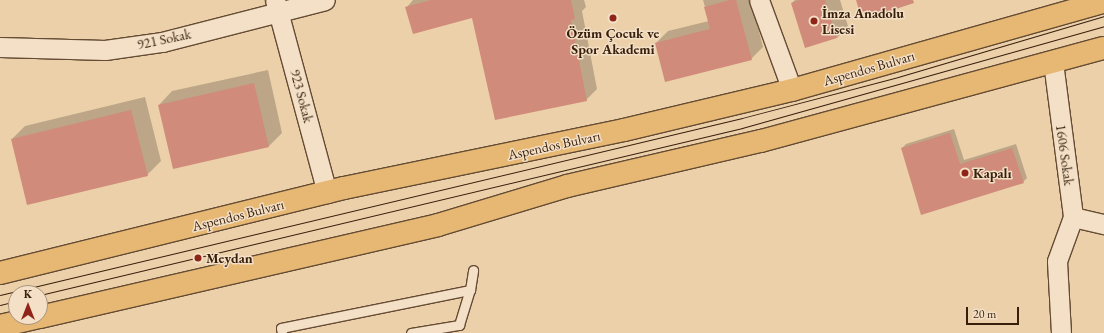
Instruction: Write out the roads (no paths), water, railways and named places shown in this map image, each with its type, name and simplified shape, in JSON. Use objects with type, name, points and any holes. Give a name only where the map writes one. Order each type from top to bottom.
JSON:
[{"type":"main road","name":"Aspendos Bulvarı","points":[[0,273],[327,193],[624,130],[792,90],[1104,2]]},
{"type":"main road","points":[[48,315],[446,224],[567,186],[761,141],[1104,48]]},
{"type":"street","name":"921 Sokak","points":[[0,48],[104,50],[162,42],[277,5],[325,0]]},
{"type":"street","points":[[759,0],[792,90]]},
{"type":"street","name":"923 Sokak","points":[[277,5],[327,193]]},
{"type":"street","name":"1606 Sokak","points":[[1053,62],[1073,217]]},
{"type":"street","points":[[1061,333],[1057,261],[1073,217],[1104,224]]},
{"type":"lane","points":[[411,333],[458,329],[470,290],[473,270]]},
{"type":"lane","points":[[282,333],[281,328],[470,290]]},
{"type":"tram line","points":[[0,295],[742,118],[898,77],[1104,16]]},
{"type":"tram line","points":[[48,293],[742,128],[1104,26]]},
{"type":"tram line","points":[[0,305],[8,303]]},
{"type":"place","name":"Özüm Çocuk ve Spor Akademi","points":[[613,18]]},
{"type":"place","name":"İmza Anadolu Lisesi","points":[[814,21]]},
{"type":"place","name":"Kapalı","points":[[965,173]]},
{"type":"place","name":"Meydan","points":[[198,258]]}]
